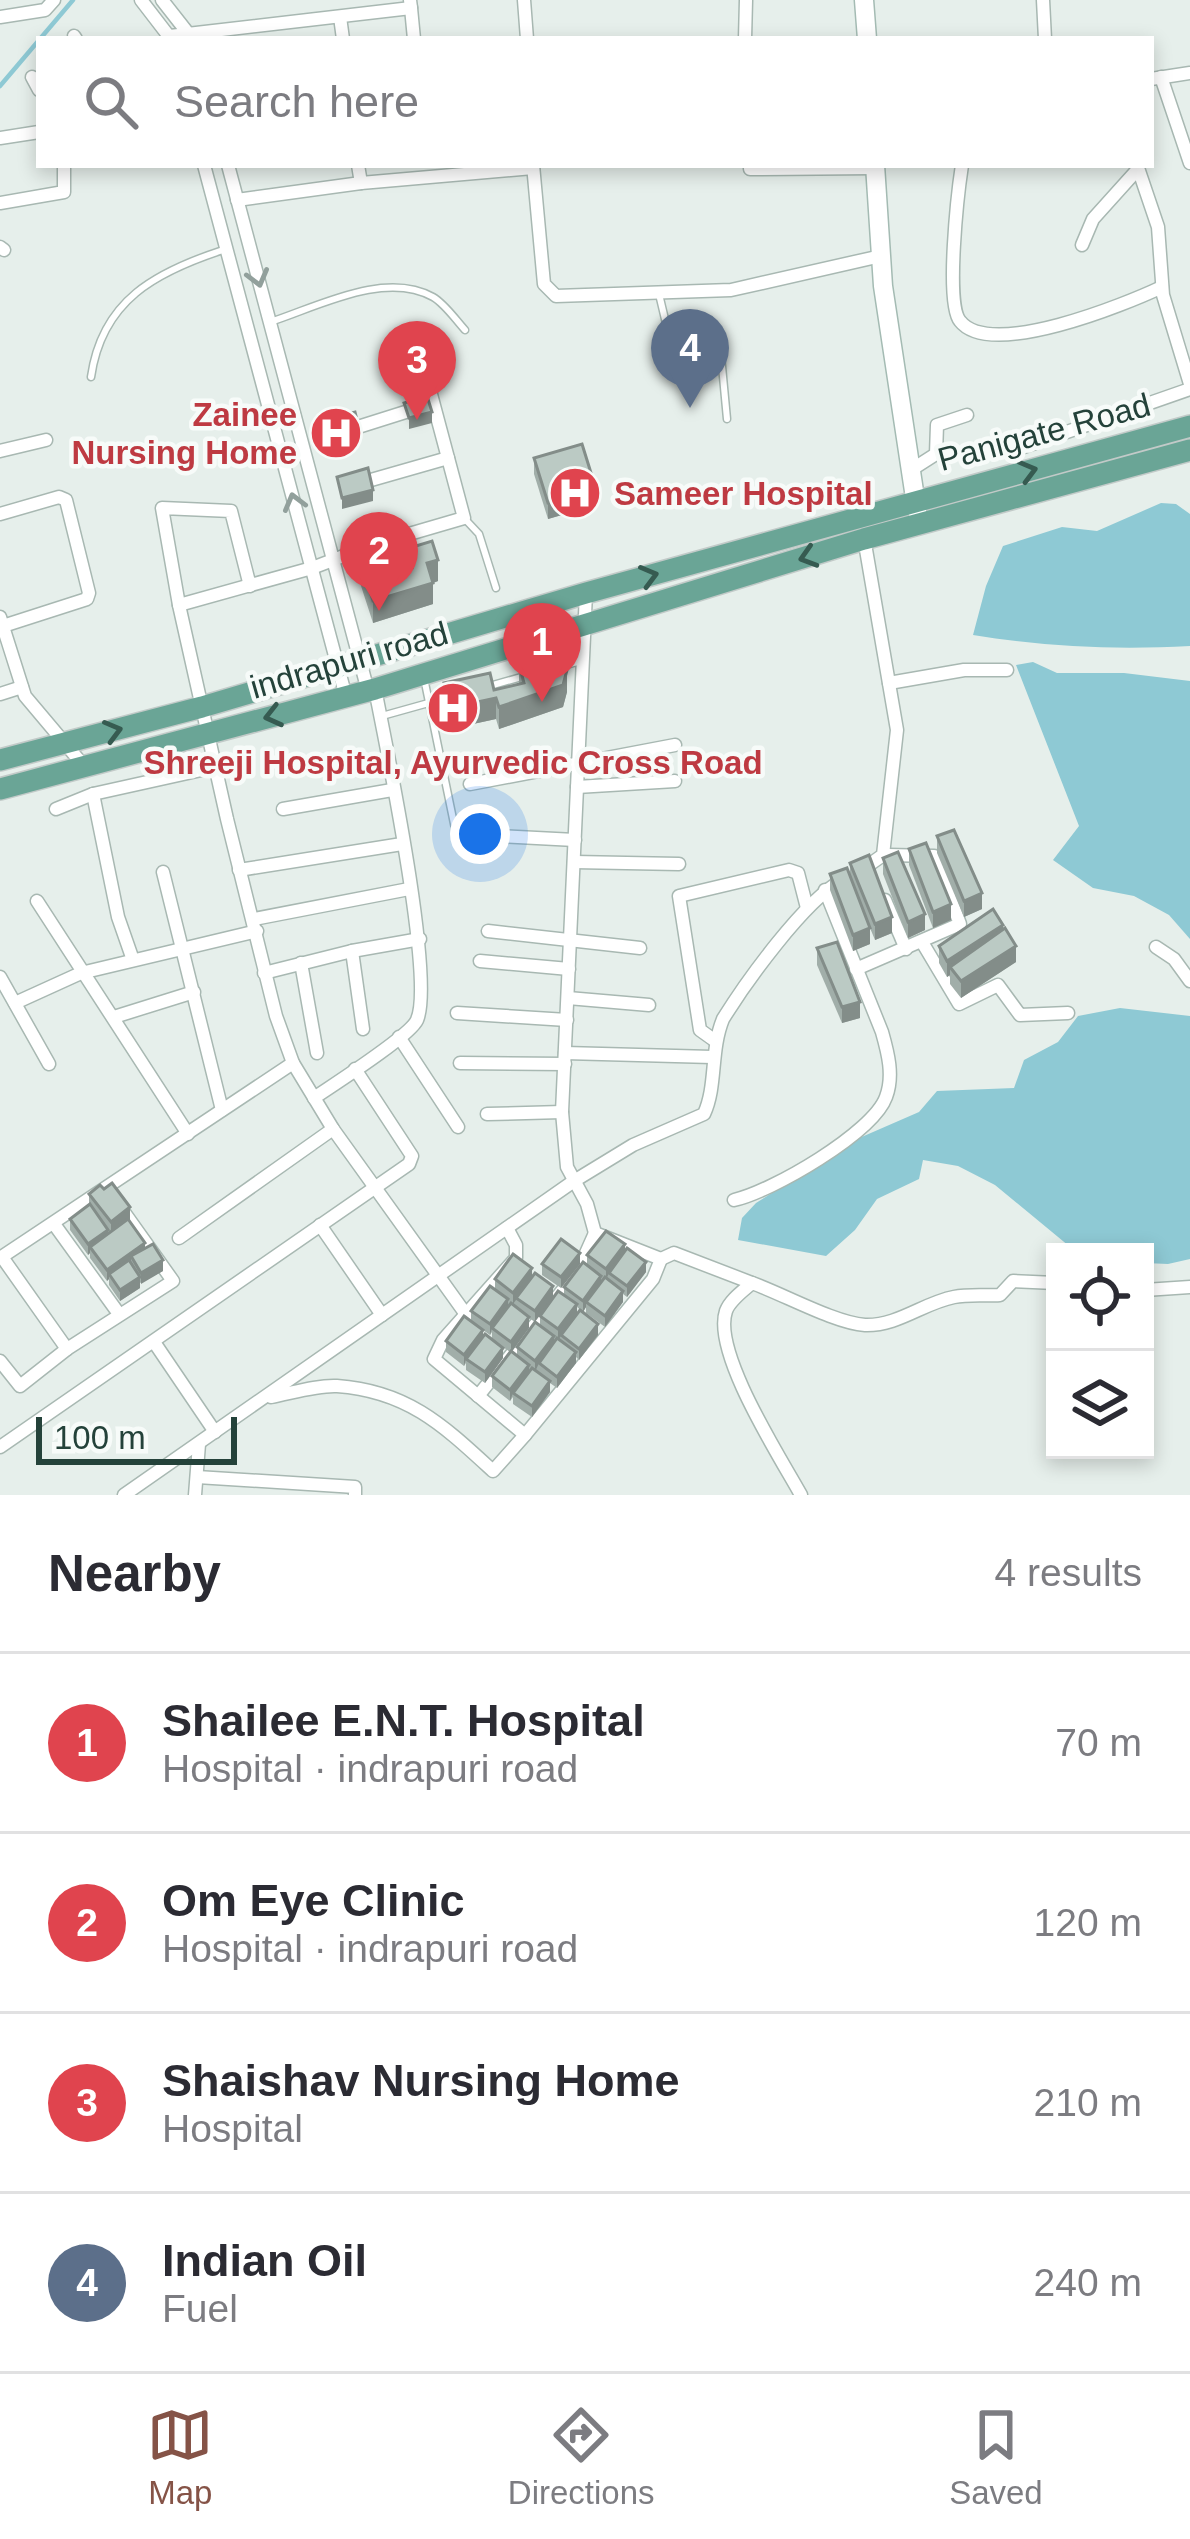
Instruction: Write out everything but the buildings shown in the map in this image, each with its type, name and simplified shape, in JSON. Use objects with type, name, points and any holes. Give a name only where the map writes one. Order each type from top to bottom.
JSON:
[{"type":"main road","name":"Panigate Road","points":[[918,512],[1190,426]]},
{"type":"main road","name":"Panigate Road","points":[[918,512],[1190,450]]},
{"type":"main road","name":"indrapuri road","points":[[0,760],[202,707],[586,593],[918,512]]},
{"type":"main road","name":"indrapuri road","points":[[0,789],[363,692],[583,627],[862,528]]},
{"type":"street","points":[[0,17],[27,16],[54,0]]},
{"type":"street","points":[[141,0],[168,36]]},
{"type":"street","points":[[162,0],[190,35],[411,4],[414,36]]},
{"type":"street","points":[[524,0],[527,36]]},
{"type":"street","points":[[745,36],[746,0]]},
{"type":"street","points":[[864,0],[867,36]]},
{"type":"street","points":[[1043,0],[1045,36]]},
{"type":"street","points":[[340,17],[343,36]]},
{"type":"street","points":[[1190,73],[1156,78],[1190,163]]},
{"type":"street","points":[[0,138],[36,132]]},
{"type":"street","points":[[0,203],[64,192],[64,168]]},
{"type":"street","points":[[205,168],[312,568],[349,664],[380,717],[420,939],[417,1022],[314,1098]]},
{"type":"street","points":[[229,168],[332,557],[349,664],[363,692]]},
{"type":"street","points":[[358,168],[361,183]]},
{"type":"street","points":[[237,200],[491,168]]},
{"type":"street","points":[[533,168],[544,284],[549,292],[577,298],[659,290],[731,290],[881,256]]},
{"type":"street","points":[[750,168],[792,168]]},
{"type":"street","points":[[875,168],[881,256],[918,512]]},
{"type":"street","points":[[962,168],[955,307],[966,326],[1000,334],[1026,332],[1088,318],[1162,287]]},
{"type":"street","points":[[1082,244],[1093,220],[1137,168]]},
{"type":"street","points":[[1021,448],[1190,386],[1162,287],[1150,193],[1138,168]]},
{"type":"street","points":[[179,604],[312,568],[332,557],[464,518],[424,368]]},
{"type":"street","points":[[358,428],[433,403]]},
{"type":"street","points":[[911,470],[936,454],[937,425],[967,415]]},
{"type":"street","points":[[0,451],[46,440]]},
{"type":"street","points":[[371,480],[448,458]]},
{"type":"street","points":[[0,514],[59,497],[66,500],[87,599],[2,621],[6,659],[62,744],[84,766]]},
{"type":"street","points":[[250,586],[231,511],[166,506],[162,510],[239,870],[293,1063],[333,1130],[486,1338]]},
{"type":"street","points":[[124,1495],[574,1181],[633,1145],[704,1114],[710,1102],[714,1040],[738,995],[825,890],[883,855],[897,748],[862,528]]},
{"type":"street","points":[[478,1396],[578,1271],[595,1233],[565,1155],[562,1112],[586,593]]},
{"type":"street","points":[[889,683],[964,670],[1007,670]]},
{"type":"street","points":[[0,694],[22,687]]},
{"type":"street","points":[[470,784],[675,745]]},
{"type":"street","points":[[56,809],[93,794],[215,767]]},
{"type":"street","points":[[577,788],[675,781]]},
{"type":"street","points":[[283,809],[392,790]]},
{"type":"street","points":[[93,794],[118,917],[133,960]]},
{"type":"street","points":[[477,835],[575,840]]},
{"type":"street","points":[[239,870],[401,844]]},
{"type":"street","points":[[856,969],[960,923],[934,856],[883,855]]},
{"type":"street","points":[[574,862],[679,864]]},
{"type":"street","points":[[871,866],[906,949]]},
{"type":"street","points":[[714,1040],[700,1030],[680,896],[789,870],[798,873],[807,908]]},
{"type":"street","points":[[164,872],[222,1110]]},
{"type":"street","points":[[15,1003],[81,973],[409,889]]},
{"type":"street","points":[[734,1200],[767,1190],[846,1141],[872,1119],[889,1087],[888,1054],[825,890]]},
{"type":"street","points":[[38,901],[188,1134]]},
{"type":"street","points":[[488,931],[640,948]]},
{"type":"street","points":[[265,973],[420,939]]},
{"type":"street","points":[[922,942],[959,1004],[998,985],[1020,1015],[1068,1013]]},
{"type":"street","points":[[1156,946],[1174,959],[1190,981]]},
{"type":"street","points":[[352,951],[363,1029]]},
{"type":"street","points":[[480,962],[569,969]]},
{"type":"street","points":[[301,963],[317,1053]]},
{"type":"street","points":[[0,977],[49,1064]]},
{"type":"street","points":[[115,1017],[194,992]]},
{"type":"street","points":[[568,998],[649,1005]]},
{"type":"street","points":[[457,1013],[567,1020]]},
{"type":"street","points":[[399,1037],[458,1127]]},
{"type":"street","points":[[460,1063],[712,1057]]},
{"type":"street","points":[[67,1348],[1,1257],[293,1063]]},
{"type":"street","points":[[0,1448],[409,1164],[412,1156],[355,1069]]},
{"type":"street","points":[[487,1114],[562,1112]]},
{"type":"street","points":[[179,1238],[333,1130]]},
{"type":"street","points":[[0,1361],[20,1386],[67,1348],[173,1280],[106,1188]]},
{"type":"street","points":[[54,1224],[119,1314]]},
{"type":"street","points":[[320,1226],[382,1315]]},
{"type":"street","points":[[507,1228],[516,1245],[516,1258],[443,1340],[434,1359],[526,1435]]},
{"type":"street","points":[[595,1233],[661,1258],[674,1253],[860,1324],[892,1321],[957,1296],[1000,1295],[1013,1281],[1046,1283]]},
{"type":"street","points":[[265,1398],[335,1385],[399,1398],[426,1412],[493,1471],[653,1279],[661,1258]]},
{"type":"street","points":[[752,1283],[728,1305],[724,1316],[728,1351],[750,1405],[800,1495]]},
{"type":"street","points":[[1154,1289],[1190,1287]]},
{"type":"street","points":[[154,1342],[215,1432]]},
{"type":"street","points":[[498,1349],[510,1360]]},
{"type":"street","points":[[195,1495],[199,1444]]},
{"type":"street","points":[[196,1477],[250,1488],[355,1487],[355,1495]]},
{"type":"lane","points":[[92,376],[95,349],[106,325],[128,301],[152,279],[227,249]]},
{"type":"lane","points":[[270,322],[367,291],[410,287],[438,299],[465,330]]},
{"type":"lane","points":[[659,290],[669,336],[720,345],[727,419]]},
{"type":"lane","points":[[464,518],[476,527],[496,589]]},
{"type":"lane","points":[[472,691],[581,661]]},
{"type":"lane","points":[[423,674],[459,848]]},
{"type":"lane","points":[[380,717],[451,697]]},
{"type":"water","points":[[1161,503],[1176,504],[1190,514],[1190,646],[1081,647],[973,635],[1003,546],[1062,527],[1097,531]]},
{"type":"water","points":[[1033,662],[1057,673],[1124,673],[1190,681],[1190,939],[1169,915],[1134,896],[1093,888],[1053,860],[1079,826],[1016,665]]},
{"type":"water","points":[[1120,1008],[1190,1016],[1190,1259],[1154,1263],[1154,1243],[1065,1243],[995,1185],[958,1166],[923,1160],[919,1179],[877,1199],[855,1230],[826,1256],[738,1240],[742,1218],[756,1203],[857,1139],[919,1112],[937,1091],[1014,1088],[1024,1060],[1058,1042],[1078,1016]]},
{"type":"waterway","points":[[42,36],[73,0]]},
{"type":"waterway","points":[[0,86],[36,44]]},
{"type":"place","name":"Indian Oil","points":[[690,408]]},
{"type":"place","name":"Shaishav Nursing Home","points":[[417,420]]},
{"type":"place","name":"Zainee Nursing Home","points":[[336,433]]},
{"type":"place","name":"Sameer Hospital","points":[[575,493]]},
{"type":"place","name":"Om Eye Clinic","points":[[379,611]]},
{"type":"place","name":"Shailee E.N.T. Hospital","points":[[542,702]]},
{"type":"place","name":"Shreeji Hospital, Ayurvedic Cross Road","points":[[453,708]]}]
